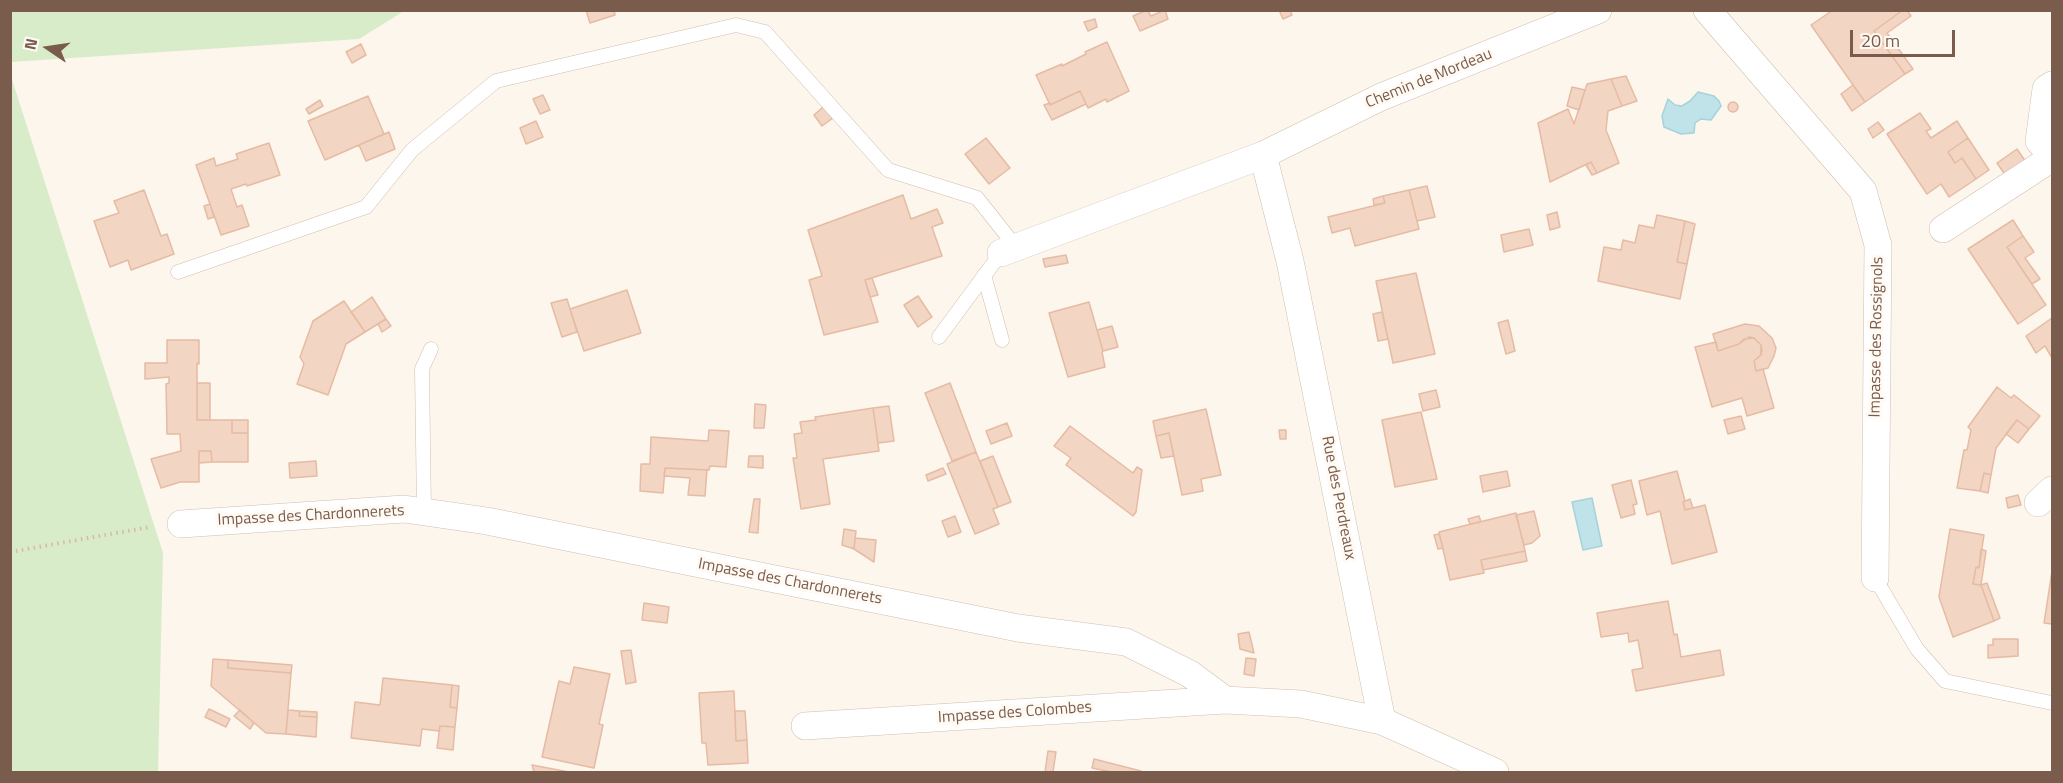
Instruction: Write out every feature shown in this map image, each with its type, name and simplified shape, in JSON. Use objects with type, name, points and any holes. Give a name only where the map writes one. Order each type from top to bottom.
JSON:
[{"type":"street","name":"Chemin de Mordeau","points":[[1009,250],[1263,155],[1381,97],[1598,10]]},
{"type":"street","name":"Impasse des Rossignols","points":[[1707,10],[1863,192],[1878,245],[1875,578]]},
{"type":"street","points":[[1943,230],[2052,157],[2039,141],[2046,89],[2052,85]]},
{"type":"street","name":"Rue des Perdreaux","points":[[1263,155],[1290,261],[1382,721]]},
{"type":"street","name":"Impasse des Chardonnerets","points":[[181,524],[404,509],[499,523],[1018,628],[1126,642],[1190,674],[1226,700]]},
{"type":"street","points":[[1226,700],[1301,704],[1382,721],[1495,772]]},
{"type":"street","name":"Impasse des Colombes","points":[[805,726],[1226,700]]},
{"type":"lane","points":[[178,272],[366,207],[412,150],[496,81],[736,25],[765,32],[888,170],[977,198],[1009,250],[984,275],[939,337]]},
{"type":"lane","points":[[984,275],[1002,339]]},
{"type":"lane","points":[[424,512],[422,369],[431,349]]},
{"type":"lane","points":[[1875,578],[1917,649],[1945,681],[2052,703]]},
{"type":"path","points":[[10,552],[145,528],[181,524]]},
{"type":"green space","points":[[11,10],[404,11],[359,39],[11,62]]},
{"type":"green space","points":[[10,73],[163,553],[158,772],[11,772]]},
{"type":"water","points":[[1698,92],[1714,96],[1719,101],[1721,106],[1711,120],[1701,119],[1695,123],[1694,133],[1681,134],[1664,127],[1662,116],[1668,99],[1675,105],[1682,106]]},
{"type":"water","points":[[1592,498],[1602,546],[1583,550],[1572,502]]},
{"type":"building","points":[[586,10],[614,10],[615,15],[590,23]]},
{"type":"building","points":[[1147,10],[1151,16],[1165,10],[1168,19],[1140,31],[1133,16]]},
{"type":"building","points":[[1279,10],[1290,10],[1292,15],[1283,19]]},
{"type":"building","points":[[1833,10],[1903,10],[1874,31],[1905,74],[1865,102],[1811,25]]},
{"type":"building","points":[[1903,10],[1907,10],[1911,16],[1887,33],[1913,69],[1905,74],[1874,31]]},
{"type":"building","points":[[1095,19],[1097,27],[1088,31],[1084,22]]},
{"type":"building","points":[[1107,42],[1129,91],[1088,108],[1080,91],[1050,105],[1036,75],[1062,64],[1062,66]]},
{"type":"building","points":[[361,44],[366,55],[352,63],[346,52]]},
{"type":"building","points":[[1626,76],[1637,101],[1622,106],[1611,79]]},
{"type":"building","points":[[1611,79],[1622,106],[1608,111],[1606,130],[1619,163],[1597,173],[1591,162],[1550,182],[1538,123],[1568,109],[1574,124],[1587,84]]},
{"type":"building","points":[[1853,85],[1865,102],[1852,111],[1841,94]]},
{"type":"building","points":[[1572,87],[1585,90],[1579,110],[1567,106]]},
{"type":"building","points":[[1080,91],[1086,104],[1052,120],[1044,105],[1050,103],[1050,105]]},
{"type":"building","points":[[543,95],[550,110],[540,114],[533,99]]},
{"type":"building","points":[[368,96],[384,134],[325,160],[308,121]]},
{"type":"building","points":[[320,100],[323,106],[309,114],[306,109]]},
{"type":"building","points":[[1733,102],[1737,103],[1737,111],[1733,112],[1729,111],[1728,107],[1729,103]]},
{"type":"building","points":[[823,107],[833,118],[822,126],[814,115]]},
{"type":"building","points":[[1920,113],[1931,129],[1926,131],[1931,138],[1957,121],[1968,138],[1948,152],[1955,163],[1962,158],[1976,179],[1949,197],[1941,184],[1927,194],[1887,134]]},
{"type":"building","points":[[536,121],[543,137],[526,144],[520,128]]},
{"type":"building","points":[[1878,122],[1884,130],[1873,138],[1868,129]]},
{"type":"building","points":[[389,132],[395,149],[366,161],[359,145]]},
{"type":"building","points":[[986,138],[1010,168],[989,184],[965,154]]},
{"type":"building","points":[[1968,138],[1989,170],[1976,179],[1962,158],[1955,163],[1948,152]]},
{"type":"building","points":[[269,143],[280,175],[231,189],[237,207],[242,205],[249,226],[221,235],[196,165],[214,158],[216,166],[238,159],[236,154]]},
{"type":"building","points":[[2017,149],[2028,165],[2008,179],[1997,163]]},
{"type":"building","points":[[1591,162],[1597,173],[1592,175],[1586,165]]},
{"type":"building","points":[[1427,186],[1435,217],[1417,221],[1409,190]]},
{"type":"building","points":[[144,190],[161,236],[167,234],[174,254],[131,270],[128,260],[110,267],[94,221],[119,213],[114,201]]},
{"type":"building","points":[[1409,190],[1419,229],[1355,246],[1350,228],[1332,233],[1328,217],[1385,203],[1383,196]]},
{"type":"building","points":[[903,195],[911,219],[937,209],[943,223],[932,227],[942,256],[865,280],[878,322],[824,335],[809,280],[822,276],[808,230]]},
{"type":"building","points":[[1383,196],[1385,203],[1374,205],[1373,199]]},
{"type":"building","points":[[210,204],[214,217],[208,219],[204,206]]},
{"type":"building","points":[[1557,212],[1560,227],[1550,230],[1547,215]]},
{"type":"building","points":[[1657,215],[1685,221],[1677,262],[1687,264],[1680,299],[1598,281],[1604,247],[1621,250],[1623,240],[1635,243],[1639,225],[1654,228]]},
{"type":"building","points":[[2013,220],[2023,236],[2007,247],[2046,305],[2018,324],[1968,249]]},
{"type":"building","points":[[1685,221],[1695,224],[1687,264],[1677,262]]},
{"type":"building","points":[[1529,229],[1533,245],[1504,252],[1501,235]]},
{"type":"building","points":[[2023,236],[2034,252],[2025,258],[2040,279],[2032,284],[2007,247]]},
{"type":"building","points":[[1066,255],[1068,263],[1045,267],[1043,259]]},
{"type":"building","points":[[1416,273],[1435,354],[1393,363],[1376,281]]},
{"type":"building","points":[[872,278],[878,295],[870,297],[865,280]]},
{"type":"building","points":[[627,290],[641,333],[584,351],[570,309]]},
{"type":"building","points":[[918,296],[932,317],[918,327],[904,305]]},
{"type":"building","points":[[372,297],[386,319],[365,332],[351,312]]},
{"type":"building","points":[[567,299],[577,332],[562,337],[551,303]]},
{"type":"building","points":[[344,301],[365,332],[346,344],[328,395],[297,384],[304,364],[300,357],[313,321]]},
{"type":"building","points":[[1089,302],[1103,351],[1105,367],[1068,377],[1049,313]]},
{"type":"building","points":[[1382,312],[1388,339],[1378,341],[1373,314]]},
{"type":"building","points":[[2052,318],[2052,358],[2045,346],[2036,353],[2026,336]]},
{"type":"building","points":[[386,319],[391,326],[382,332],[378,324]]},
{"type":"building","points":[[1508,320],[1515,351],[1506,354],[1498,323]]},
{"type":"building","points":[[1745,324],[1759,326],[1772,338],[1776,348],[1768,368],[1756,371],[1754,361],[1761,355],[1762,350],[1761,345],[1754,338],[1744,339],[1739,344],[1718,351],[1713,334]]},
{"type":"building","points":[[1112,326],[1118,347],[1103,351],[1097,330]]},
{"type":"building","points":[[1749,337],[1754,338],[1761,345],[1761,355],[1754,361],[1756,371],[1763,369],[1774,408],[1747,416],[1742,398],[1712,407],[1695,347],[1716,342],[1718,351],[1739,344]]},
{"type":"building","points":[[167,340],[199,340],[197,420],[232,420],[232,433],[248,433],[248,462],[212,462],[211,451],[199,451],[199,482],[180,482],[161,488],[151,459],[181,451],[180,434],[167,434],[166,384],[169,383],[169,377],[145,379],[145,363],[167,363]]},
{"type":"building","points":[[197,383],[210,383],[210,420],[197,420]]},
{"type":"building","points":[[950,383],[976,452],[952,461],[925,393]]},
{"type":"building","points":[[1997,387],[2011,398],[2014,395],[2040,416],[2029,429],[2017,420],[1996,448],[1991,475],[1984,473],[1980,491],[1957,488],[1964,450],[1967,450],[1971,430],[1968,427]]},
{"type":"building","points":[[1436,390],[1440,407],[1423,411],[1419,394]]},
{"type":"building","points":[[755,404],[766,405],[764,428],[754,428]]},
{"type":"building","points":[[889,406],[894,441],[878,443],[873,408]]},
{"type":"building","points":[[873,408],[879,451],[823,459],[830,504],[801,509],[793,458],[797,458],[794,434],[802,433],[800,422],[816,420],[815,417]]},
{"type":"building","points":[[1206,409],[1221,475],[1201,479],[1203,491],[1182,495],[1169,433],[1156,436],[1153,421]]},
{"type":"building","points":[[1421,412],[1437,479],[1395,487],[1382,420]]},
{"type":"building","points":[[1741,416],[1745,429],[1728,434],[1724,420]]},
{"type":"building","points":[[232,420],[248,420],[248,433],[232,433]]},
{"type":"building","points":[[2017,420],[2029,429],[2018,443],[2006,434]]},
{"type":"building","points":[[1007,423],[1012,436],[991,444],[986,431]]},
{"type":"building","points":[[1070,426],[1133,473],[1137,467],[1142,470],[1136,512],[1133,516],[1066,465],[1071,458],[1054,446]]},
{"type":"building","points":[[709,430],[729,431],[726,467],[710,466],[709,470],[665,468],[663,493],[640,491],[641,464],[650,464],[651,437],[708,441]]},
{"type":"building","points":[[1279,430],[1286,430],[1286,439],[1280,439]]},
{"type":"building","points":[[1169,433],[1174,456],[1161,458],[1156,436]]},
{"type":"building","points":[[199,451],[211,451],[212,462],[199,463]]},
{"type":"building","points":[[976,452],[998,507],[993,509],[999,524],[975,534],[947,464]]},
{"type":"building","points":[[749,456],[763,456],[763,468],[748,467]]},
{"type":"building","points":[[993,456],[1011,502],[998,507],[980,461]]},
{"type":"building","points":[[316,461],[317,476],[290,478],[289,463]]},
{"type":"building","points":[[665,468],[707,470],[705,496],[688,495],[690,478],[664,476]]},
{"type":"building","points":[[943,468],[946,474],[928,481],[926,475]]},
{"type":"building","points":[[1507,471],[1510,486],[1483,492],[1480,476]]},
{"type":"building","points":[[1677,471],[1685,501],[1683,502],[1685,510],[1705,505],[1717,552],[1672,564],[1660,511],[1647,515],[1639,481]]},
{"type":"building","points":[[1984,473],[1991,475],[1988,493],[1980,491]]},
{"type":"building","points":[[1631,480],[1637,504],[1633,505],[1635,514],[1621,518],[1612,485]]},
{"type":"building","points":[[2018,495],[2021,505],[2008,508],[2006,498]]},
{"type":"building","points":[[754,499],[760,499],[758,533],[749,532]]},
{"type":"building","points":[[1690,499],[1693,508],[1685,510],[1683,502]]},
{"type":"building","points":[[1534,511],[1540,536],[1532,543],[1524,545],[1516,515]]},
{"type":"building","points":[[1516,513],[1525,551],[1481,560],[1484,573],[1450,580],[1439,532]]},
{"type":"building","points":[[955,516],[961,532],[948,537],[942,521]]},
{"type":"building","points":[[1479,516],[1481,522],[1470,524],[1468,519]]},
{"type":"building","points":[[844,529],[856,531],[854,549],[842,545]]},
{"type":"building","points":[[1950,529],[1984,535],[1979,568],[1976,567],[1973,584],[1981,585],[1994,621],[1953,637],[1939,597]]},
{"type":"building","points":[[1439,534],[1443,548],[1438,549],[1434,535]]},
{"type":"building","points":[[855,538],[876,540],[874,562],[854,549]]},
{"type":"building","points":[[1981,549],[1986,551],[1981,585],[1973,584],[1976,567],[1979,568]]},
{"type":"building","points":[[1525,551],[1527,561],[1483,570],[1481,560]]},
{"type":"building","points":[[2052,571],[2052,624],[2044,623]]},
{"type":"building","points":[[1987,583],[2000,618],[1994,621],[1981,585]]},
{"type":"building","points":[[1668,601],[1674,635],[1677,634],[1681,657],[1720,650],[1724,675],[1636,691],[1632,670],[1643,668],[1638,640],[1629,642],[1628,633],[1601,637],[1597,613]]},
{"type":"building","points":[[644,603],[669,607],[667,623],[642,620]]},
{"type":"building","points":[[1249,632],[1254,653],[1240,649],[1238,634]]},
{"type":"building","points":[[1993,639],[2018,639],[2018,656],[1988,658],[1988,645],[1993,645]]},
{"type":"building","points":[[631,650],[636,682],[626,684],[621,651]]},
{"type":"building","points":[[1246,658],[1256,659],[1254,676],[1244,674]]},
{"type":"building","points":[[213,659],[228,660],[228,668],[291,673],[286,734],[266,733],[211,686]]},
{"type":"building","points":[[228,660],[292,665],[291,673],[228,668]]},
{"type":"building","points":[[574,667],[610,674],[599,724],[603,725],[594,768],[542,757],[559,681],[570,684]]},
{"type":"building","points":[[383,678],[452,685],[450,707],[457,708],[455,727],[440,726],[439,731],[422,729],[420,746],[351,738],[355,702],[380,705]]},
{"type":"building","points":[[452,685],[459,686],[457,708],[450,707]]},
{"type":"building","points":[[734,691],[736,741],[747,740],[748,763],[708,765],[706,743],[702,743],[699,693]]},
{"type":"building","points":[[209,709],[230,719],[226,727],[205,717]]},
{"type":"building","points":[[240,710],[254,723],[250,729],[234,716]]},
{"type":"building","points":[[288,710],[300,711],[299,716],[317,717],[316,737],[286,734]]},
{"type":"building","points":[[300,711],[317,712],[317,717],[299,716]]},
{"type":"building","points":[[735,711],[745,711],[747,740],[736,741]]},
{"type":"building","points":[[440,726],[455,727],[453,750],[437,748]]},
{"type":"building","points":[[1048,751],[1056,752],[1053,772],[1045,772]]},
{"type":"building","points":[[1094,759],[1141,772],[1111,772],[1092,768]]},
{"type":"building","points":[[532,765],[569,772],[534,772]]}]
